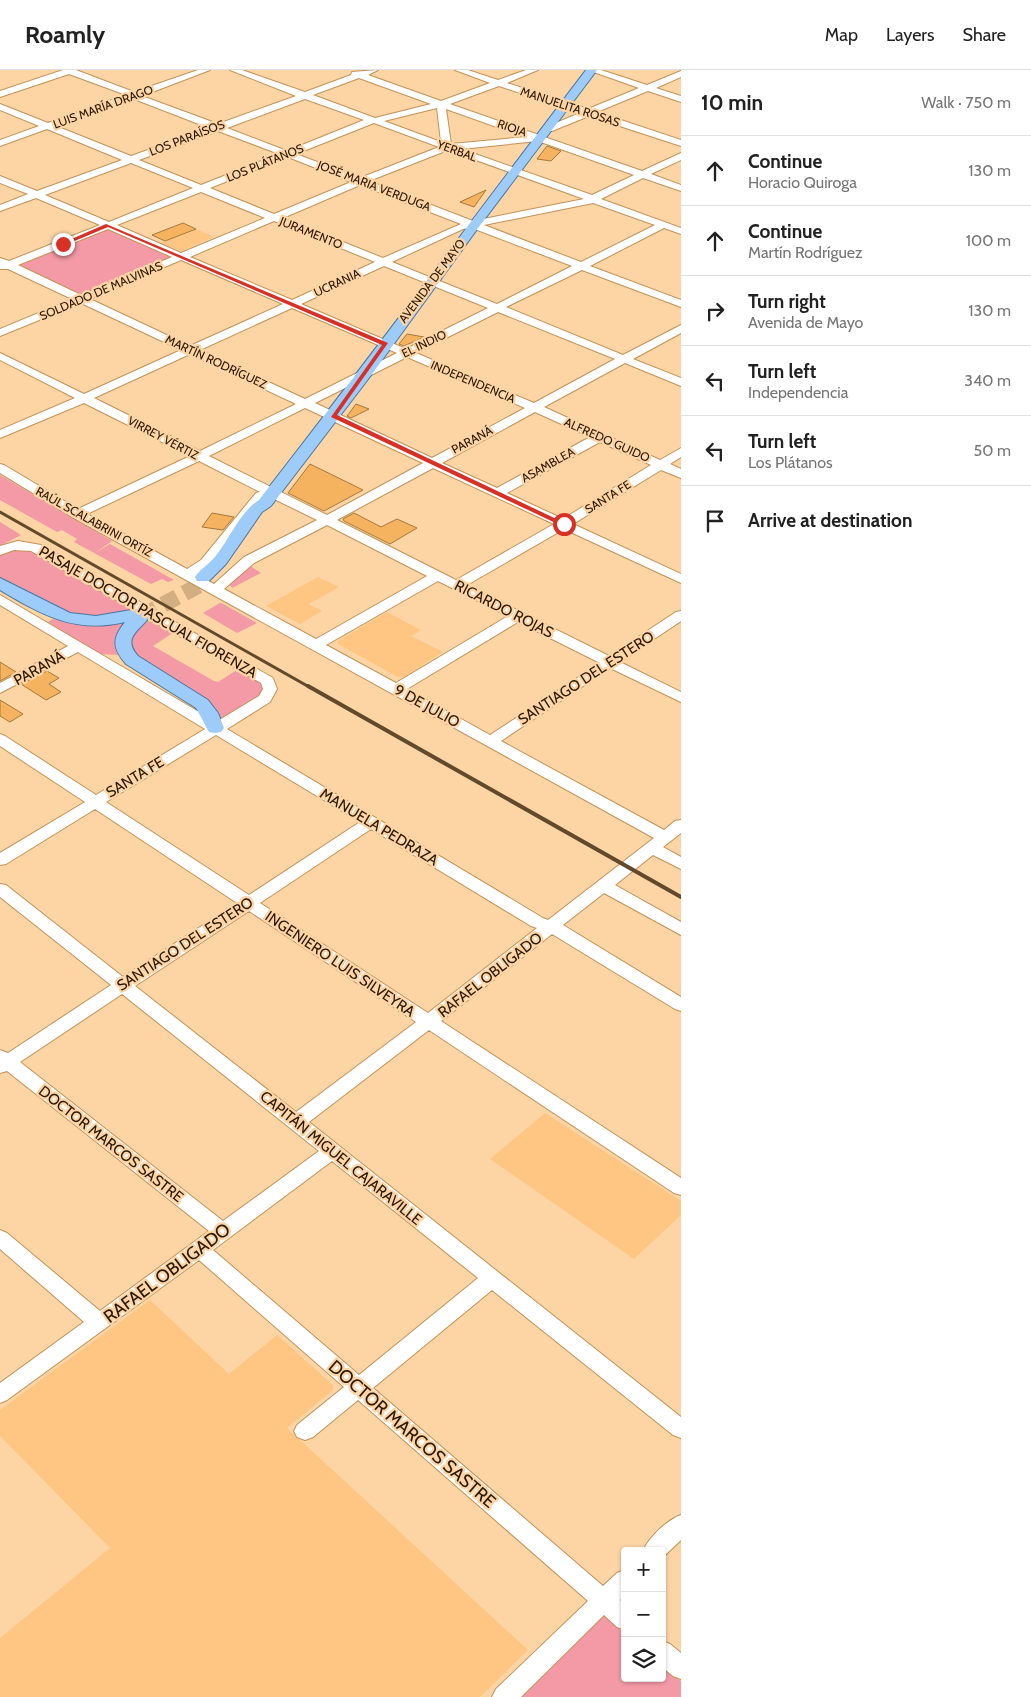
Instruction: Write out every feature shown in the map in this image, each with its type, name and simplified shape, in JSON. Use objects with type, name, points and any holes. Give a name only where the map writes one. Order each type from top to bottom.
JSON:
[{"type":"main road","name":"AVENIDA DE MAYO","points":[[204,580],[225,566],[265,510],[268,498],[367,371],[431,282],[567,106],[592,70]]},
{"type":"main road","points":[[0,583],[52,613],[71,620],[100,622],[140,615],[122,640],[125,654],[202,704],[209,713],[215,728]]},
{"type":"street","name":"JOSÉ MARIA VERDUGA","points":[[70,70],[133,96],[681,304]]},
{"type":"street","points":[[0,94],[70,70]]},
{"type":"street","name":"LUIS MARÍA DRAGO","points":[[0,143],[206,70]]},
{"type":"street","name":"YERBAL","points":[[234,70],[681,231]]},
{"type":"street","name":"RIOJA","points":[[344,70],[442,104],[545,133],[644,175],[681,188]]},
{"type":"street","name":"LOS PARAÍSOS","points":[[0,208],[374,70]]},
{"type":"street","name":"MANUELITA ROSAS","points":[[459,70],[681,143]]},
{"type":"street","name":"LOS PLÁTANOS","points":[[3,265],[108,226],[373,120],[442,104],[534,70]]},
{"type":"street","points":[[592,70],[681,99]]},
{"type":"street","name":"SOLDADO DE MALVINAS","points":[[0,333],[361,181],[447,147],[545,133],[681,74]]},
{"type":"street","points":[[442,104],[447,147]]},
{"type":"street","name":"JURAMENTO","points":[[0,107],[681,382]]},
{"type":"street","name":"UCRANIA","points":[[0,434],[85,398],[460,227],[592,199],[681,156]]},
{"type":"street","name":"INDEPENDENCIA","points":[[0,179],[533,407]]},
{"type":"street","name":"EL INDIO","points":[[77,514],[198,457],[367,371],[663,225]]},
{"type":"street","name":"MARTÍN RODRÍGUEZ","points":[[3,265],[82,298],[432,462]]},
{"type":"street","name":"PARANÁ","points":[[204,580],[249,560],[326,521],[681,328]]},
{"type":"street","name":"VIRREY VÉRTIZ","points":[[0,356],[198,457],[268,498],[326,521]]},
{"type":"street","name":"ALFREDO GUIDO","points":[[533,407],[681,474]]},
{"type":"street","name":"ASAMBLEA","points":[[498,493],[599,437]]},
{"type":"street","name":"SANTA FE","points":[[457,585],[564,524],[681,452]]},
{"type":"street","points":[[432,462],[681,579]]},
{"type":"street","name":"RAÚL SCALABRINI ORTÍZ","points":[[0,468],[77,514],[204,580]]},
{"type":"street","name":"RICARDO ROJAS","points":[[326,521],[681,698]]},
{"type":"street","name":"PASAJE DOCTOR PASCUAL FIORENZA","points":[[0,551],[14,545],[27,545],[36,548],[268,681],[269,693]]},
{"type":"street","points":[[316,645],[437,576]]},
{"type":"street","name":"9 DE JULIO","points":[[204,580],[316,645],[665,837]]},
{"type":"street","name":"MANUELA PEDRAZA","points":[[0,599],[537,922],[562,931],[681,1005]]},
{"type":"street","name":"SANTIAGO DEL ESTERO","points":[[491,741],[681,615]]},
{"type":"street","points":[[397,689],[518,616]]},
{"type":"street","name":"PARANÁ","points":[[0,690],[78,646]]},
{"type":"street","name":"SANTA FE","points":[[0,860],[215,728],[265,700],[269,693]]},
{"type":"street","name":"INGENIERO LUIS SILVEYRA","points":[[0,739],[681,1188]]},
{"type":"street","name":"SANTIAGO DEL ESTERO","points":[[2,1061],[123,985],[371,822]]},
{"type":"street","name":"RAFAEL OBLIGADO","points":[[296,1122],[681,825]]},
{"type":"street","points":[[652,848],[681,864]]},
{"type":"street","points":[[602,885],[681,929]]},
{"type":"street","name":"CAPITÁN MIGUEL CAJARAVILLE","points":[[0,889],[681,1429]]},
{"type":"street","name":"DOCTOR MARCOS SASTRE","points":[[2,1061],[223,1232]]},
{"type":"street","name":"RAFAEL OBLIGADO","points":[[0,1394],[332,1151]]},
{"type":"street","points":[[0,1238],[99,1323]]},
{"type":"street","name":"DOCTOR MARCOS SASTRE","points":[[199,1250],[621,1616]]},
{"type":"street","points":[[305,1431],[360,1388],[491,1279]]},
{"type":"street","points":[[658,1547],[681,1525]]},
{"type":"street","points":[[504,1697],[621,1584]]},
{"type":"street","points":[[666,1655],[681,1668]]},
{"type":"shaded area","points":[[111,227],[177,255],[83,295],[17,265]]},
{"type":"shaded area","points":[[196,229],[214,237],[181,251],[161,243]]},
{"type":"shaded area","points":[[0,475],[112,541],[95,553],[110,544],[174,580],[168,582],[162,579],[151,584],[74,542],[77,539],[62,530],[57,532],[0,500]]},
{"type":"shaded area","points":[[0,522],[21,535],[0,546]]},
{"type":"shaded area","points":[[17,548],[33,551],[133,609],[115,617],[68,616],[0,578],[0,553]]},
{"type":"shaded area","points":[[250,566],[261,573],[232,588],[230,585]]},
{"type":"shaded area","points":[[318,577],[339,587],[309,604],[322,611],[300,624],[266,606]]},
{"type":"shaded area","points":[[220,603],[257,623],[237,633],[203,613]]},
{"type":"shaded area","points":[[387,612],[421,630],[411,636],[443,652],[404,677],[398,677],[338,644],[338,641]]},
{"type":"shaded area","points":[[137,616],[120,655],[98,654],[48,622],[53,619],[76,624],[95,625]]},
{"type":"shaded area","points":[[146,617],[174,632],[153,646],[214,681],[218,682],[240,668],[260,680],[265,688],[257,699],[220,721],[131,652],[129,637]]},
{"type":"shaded area","points":[[545,1113],[681,1201],[681,1215],[634,1259],[490,1159]]},
{"type":"shaded area","points":[[150,1300],[229,1374],[277,1335],[333,1385],[333,1390],[287,1428],[528,1650],[480,1697],[0,1697],[0,1638],[110,1548],[0,1436],[0,1410]]},
{"type":"shaded area","points":[[604,1616],[621,1631],[621,1682],[666,1682],[666,1669],[681,1681],[681,1697],[518,1697]]},
{"type":"building","points":[[547,146],[561,151],[551,161],[537,159]]},
{"type":"building","points":[[486,190],[474,207],[460,202]]},
{"type":"building","points":[[183,223],[196,229],[165,241],[152,235]]},
{"type":"building","points":[[407,334],[424,337],[404,346],[399,344]]},
{"type":"building","points":[[356,404],[369,409],[351,418],[347,416]]},
{"type":"building","points":[[310,464],[363,490],[324,511],[288,493]]},
{"type":"building","points":[[212,513],[234,517],[223,530],[202,527]]},
{"type":"building","points":[[354,513],[381,527],[397,519],[417,528],[390,544],[344,521],[343,519]]},
{"type":"building","points":[[0,662],[16,672],[0,681]]},
{"type":"building","points":[[47,671],[59,678],[49,684],[61,692],[46,700],[21,684]]},
{"type":"building","points":[[0,700],[23,714],[10,722],[0,716]]},
{"type":"tunnel","points":[[142,616],[209,580]]},
{"type":"railway","points":[[0,512],[311,688]]},
{"type":"railway","points":[[308,686],[681,897]]},
{"type":"route","points":[[63,244],[108,226],[386,344],[333,415],[564,524]]}]
